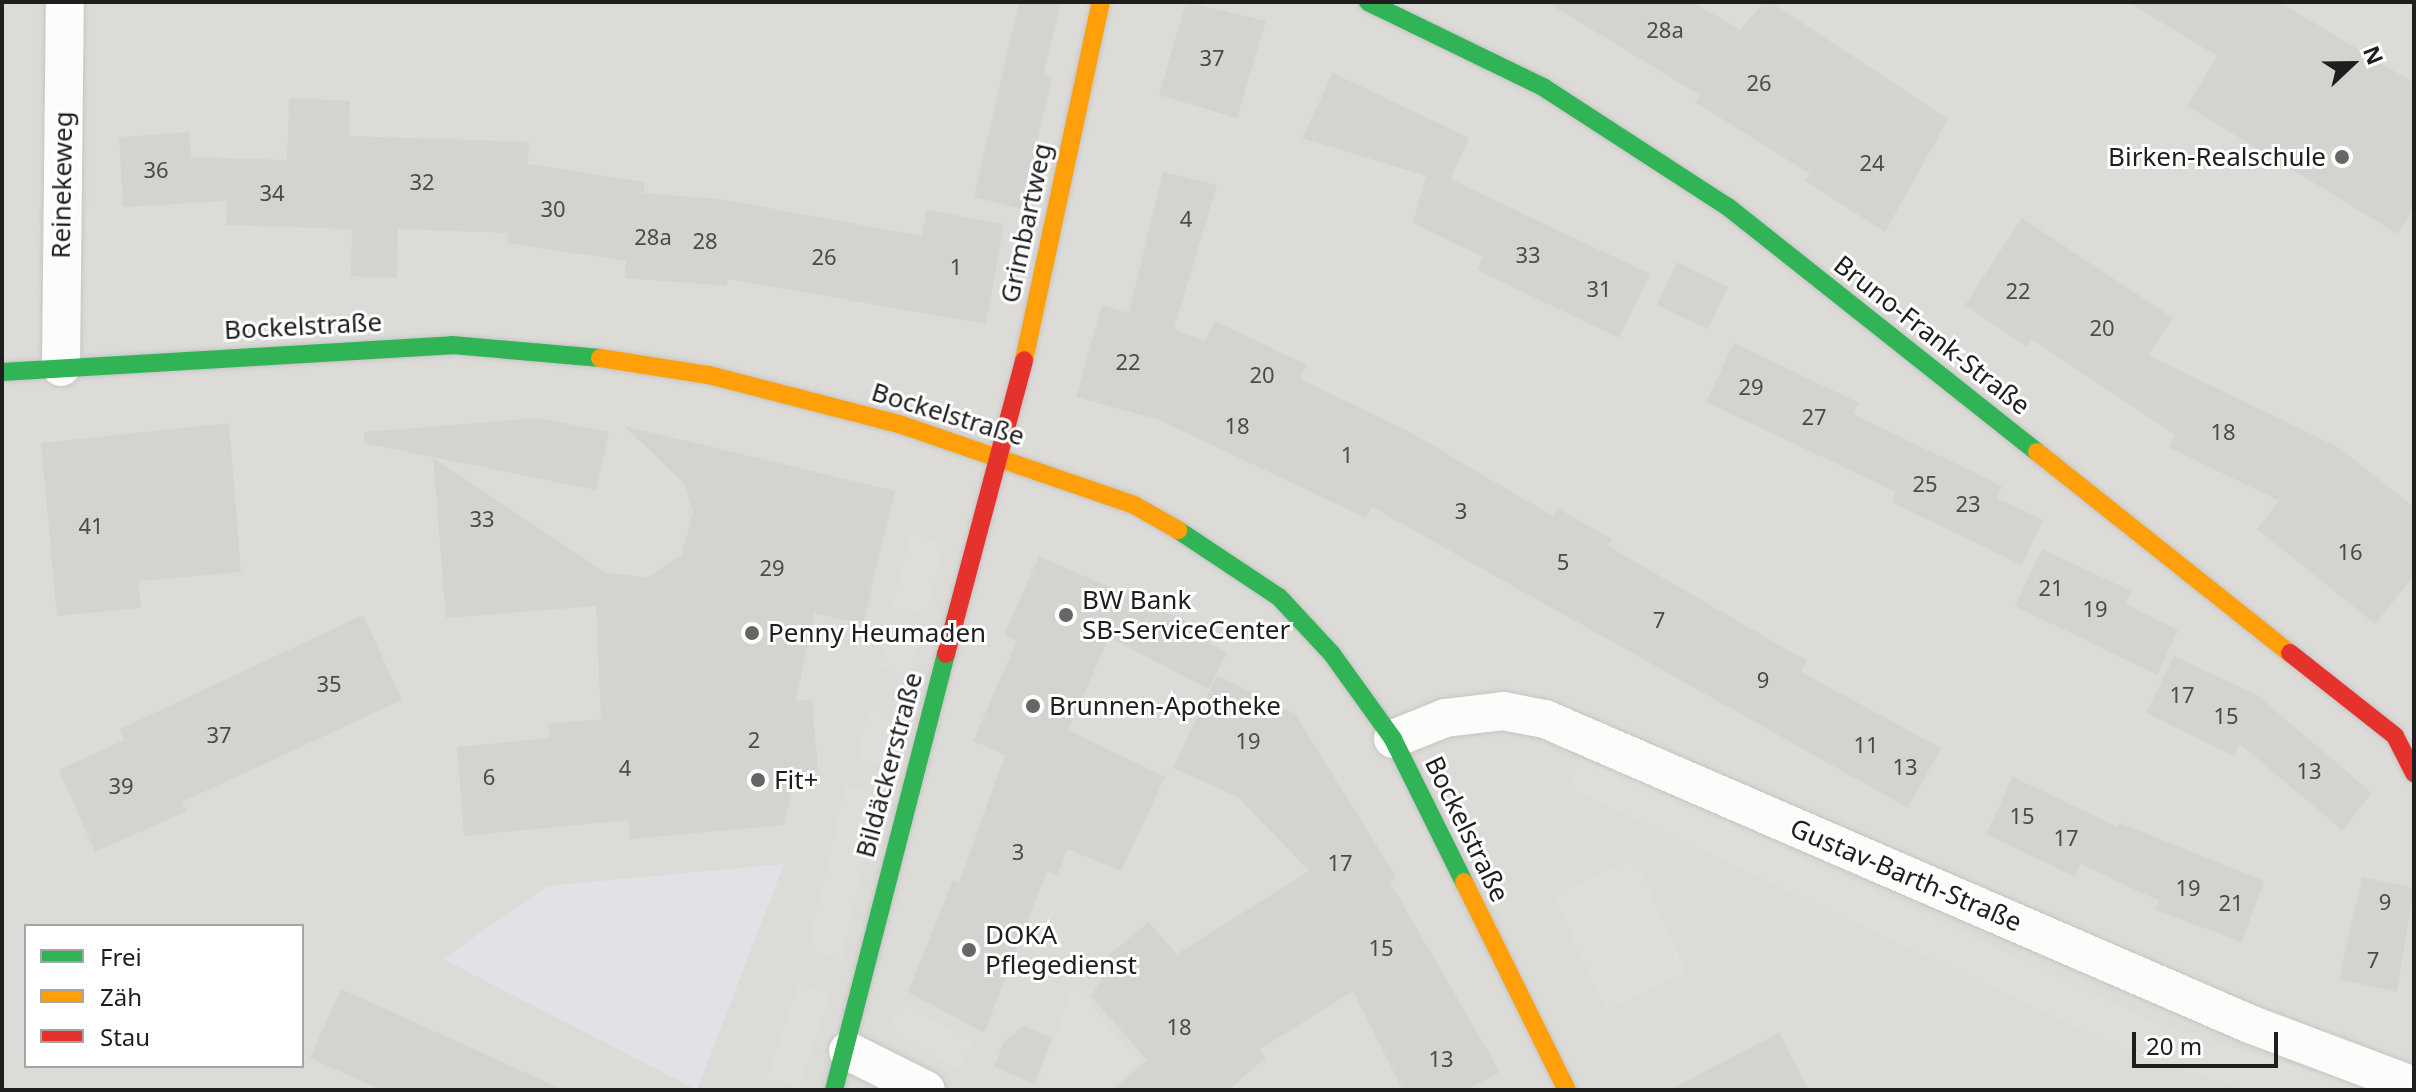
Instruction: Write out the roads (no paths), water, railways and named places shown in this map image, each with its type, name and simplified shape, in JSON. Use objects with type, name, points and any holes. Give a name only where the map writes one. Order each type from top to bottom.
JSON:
[{"type":"street","name":"Reinekeweg","points":[[61,367],[65,2]]},
{"type":"street","name":"Grimbartweg","points":[[1001,455],[1101,2]]},
{"type":"street","name":"Bruno-Frank-Straße","points":[[1368,2],[1543,87],[1728,207],[2395,736],[2414,773]]},
{"type":"street","name":"Bockelstraße","points":[[2,372],[452,345],[554,351],[709,375],[1001,455],[1134,505],[1214,550],[1279,597],[1332,654],[1393,739],[1567,1090]]},
{"type":"street","name":"Bildäckerstraße","points":[[834,1090],[848,1051],[893,844],[1001,455]]},
{"type":"street","name":"Gustav-Barth-Straße","points":[[1393,739],[1445,718],[1503,711],[1545,719],[2252,1025],[2414,1086]]},
{"type":"street","points":[[848,1051],[926,1090]]},
{"type":"place","name":"Birken-Realschule","points":[[2342,157]]},
{"type":"place","name":"BW Bank SB-ServiceCenter","points":[[1066,615]]},
{"type":"place","name":"Penny Heumaden","points":[[752,633]]},
{"type":"place","name":"Brunnen-Apotheke","points":[[1033,706]]},
{"type":"place","name":"Fit+","points":[[758,780]]},
{"type":"place","name":"DOKA Pflegedienst","points":[[969,950]]}]
